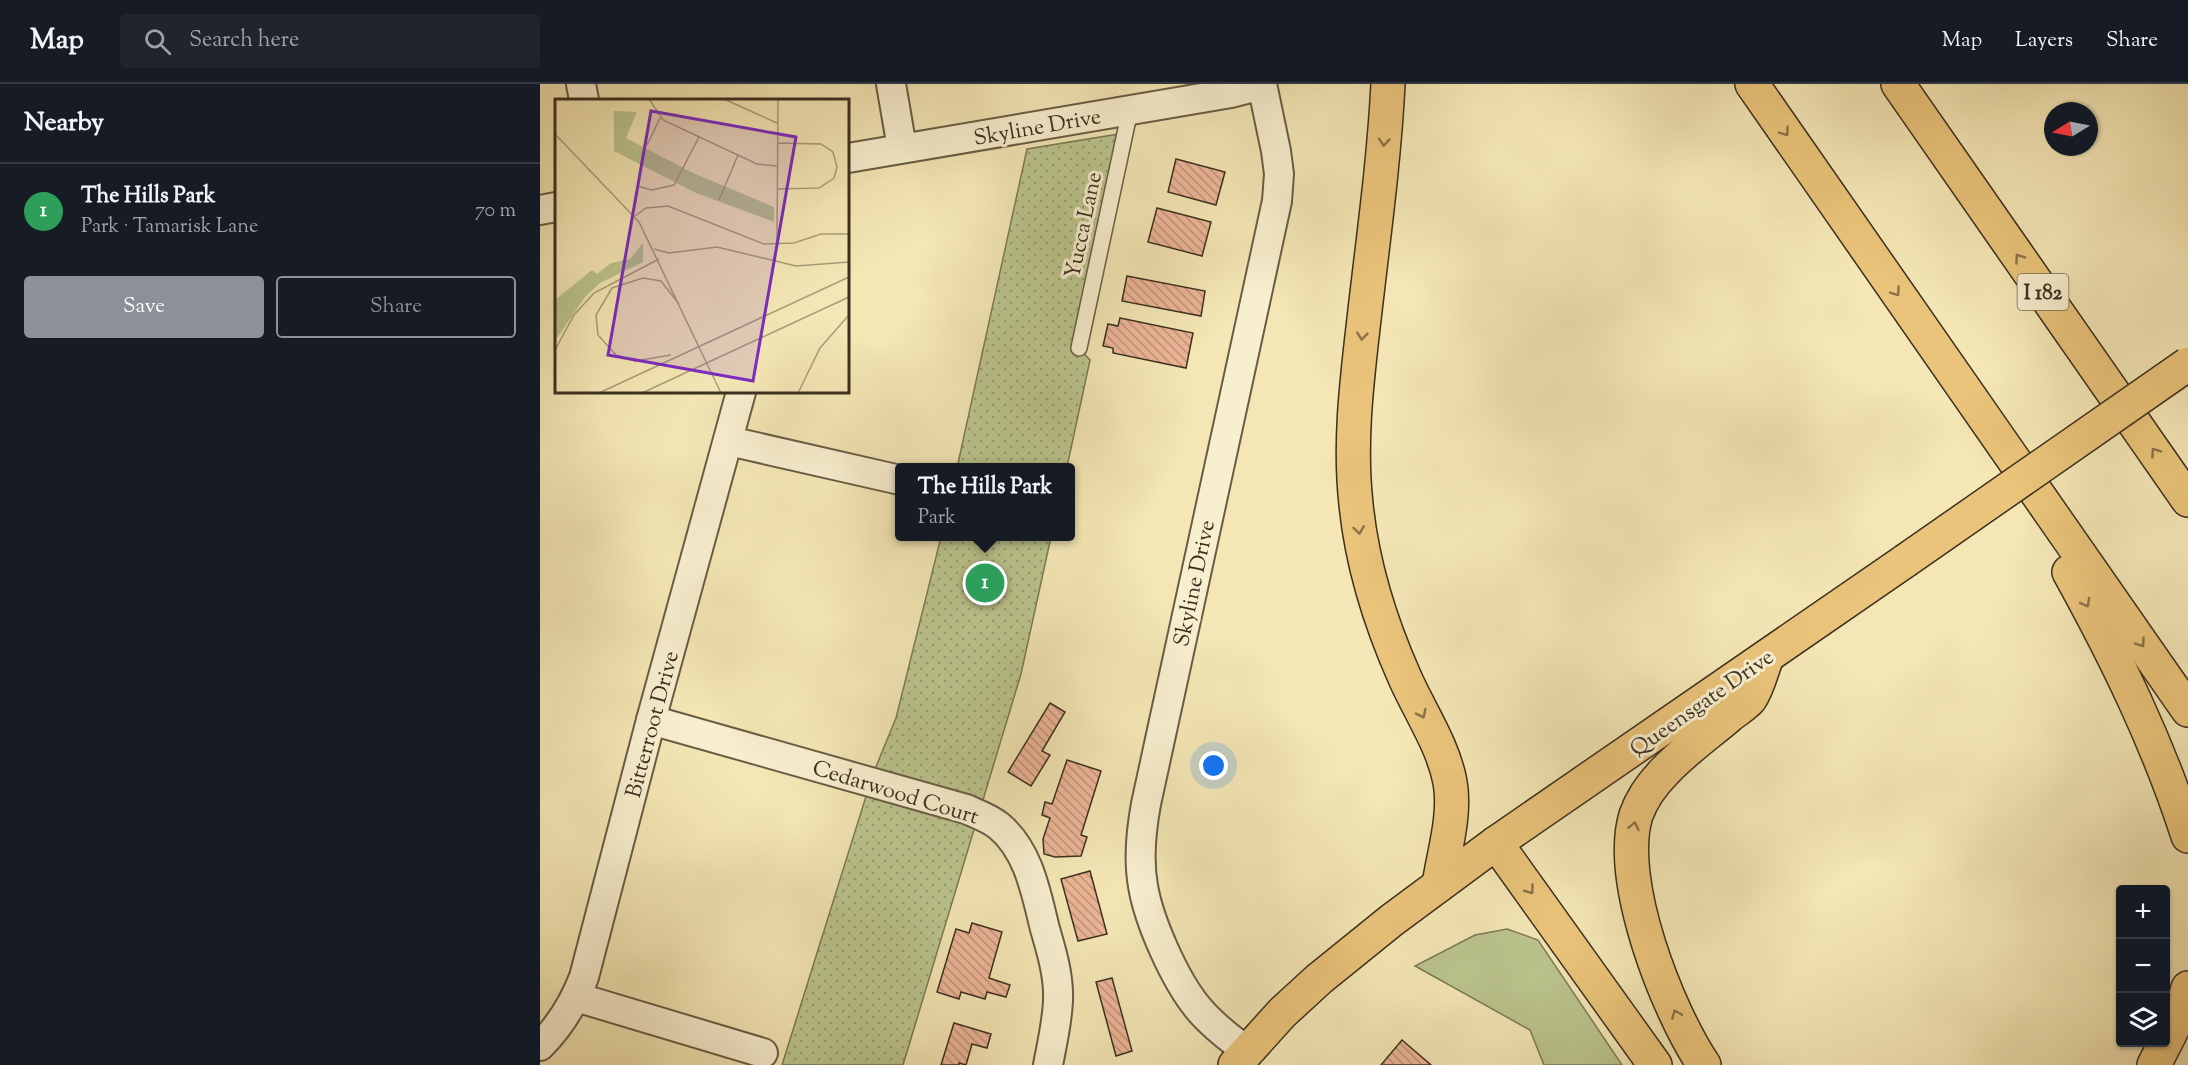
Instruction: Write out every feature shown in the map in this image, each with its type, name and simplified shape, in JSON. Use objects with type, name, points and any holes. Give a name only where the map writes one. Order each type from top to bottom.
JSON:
[{"type":"main road","points":[[1388,84],[1384,146],[1356,385],[1353,476],[1362,546],[1377,609],[1406,680],[1440,749],[1450,783],[1450,816],[1439,885]]},
{"type":"main road","points":[[1752,84],[2188,710]]},
{"type":"main road","name":"I 182","points":[[1898,84],[2188,500]]},
{"type":"main road","points":[[1939,354],[2104,635],[2130,688],[2171,784],[2188,836]]},
{"type":"main road","name":"Queensgate Drive","points":[[1241,1058],[1282,1013],[1319,979],[1496,843],[2188,364]]},
{"type":"main road","points":[[1704,1065],[1681,1024],[1645,930],[1633,878],[1632,836],[1636,815],[1651,788],[1667,769],[1750,699],[1767,657]]},
{"type":"main road","points":[[1496,843],[1655,1065]]},
{"type":"main road","points":[[2154,1065],[2180,1014],[2188,988]]},
{"type":"street","points":[[581,84],[584,99]]},
{"type":"street","points":[[891,84],[902,148]]},
{"type":"street","name":"Skyline Drive","points":[[849,158],[1231,93],[1262,84],[1279,174],[1276,201],[1146,804],[1140,856],[1148,908],[1183,987],[1241,1058]]},
{"type":"street","points":[[540,210],[555,207]]},
{"type":"street","name":"Bitterroot Drive","points":[[540,1046],[550,1036],[576,998],[591,956],[651,720],[741,393]]},
{"type":"street","points":[[729,441],[895,479]]},
{"type":"street","name":"Cedarwood Court","points":[[651,720],[966,809],[999,826],[1024,859],[1033,880],[1056,967],[1058,1000],[1048,1065]]},
{"type":"street","points":[[576,998],[763,1053]]},
{"type":"lane","name":"Yucca Lane","points":[[1079,348],[1130,110]]},
{"type":"green space","points":[[1125,133],[1079,348],[1090,360],[1068,463],[958,463],[1027,149]]},
{"type":"green space","points":[[940,541],[1050,541],[1021,674],[903,1065],[782,1065],[873,774],[896,718]]},
{"type":"green space","points":[[1507,929],[1538,940],[1622,1065],[1544,1065],[1530,1030],[1415,966],[1475,935]]},
{"type":"building","points":[[1176,159],[1225,172],[1216,205],[1168,192]]},
{"type":"building","points":[[1157,208],[1211,222],[1202,256],[1148,242]]},
{"type":"building","points":[[1127,276],[1205,291],[1201,316],[1122,301]]},
{"type":"building","points":[[1120,318],[1193,333],[1186,368],[1113,353],[1113,348],[1103,346],[1108,324],[1118,326]]},
{"type":"building","points":[[1050,703],[1065,712],[1042,751],[1050,755],[1031,786],[1008,772]]},
{"type":"building","points":[[1067,760],[1101,771],[1081,835],[1087,837],[1081,856],[1055,857],[1044,854],[1043,839],[1050,818],[1042,815],[1045,802],[1052,804]]},
{"type":"building","points":[[1090,871],[1107,934],[1078,941],[1061,879]]},
{"type":"building","points":[[972,923],[1002,932],[989,978],[1010,985],[1006,997],[987,992],[985,999],[961,992],[959,999],[937,992],[956,929],[969,933]]},
{"type":"building","points":[[1112,978],[1132,1051],[1116,1056],[1096,982]]},
{"type":"building","points":[[954,1023],[991,1034],[987,1048],[972,1044],[966,1065],[959,1063],[959,1065],[941,1065]]},
{"type":"building","points":[[1402,1040],[1431,1065],[1381,1065]]},
{"type":"place","name":"The Hills Park","points":[[985,583]]}]
